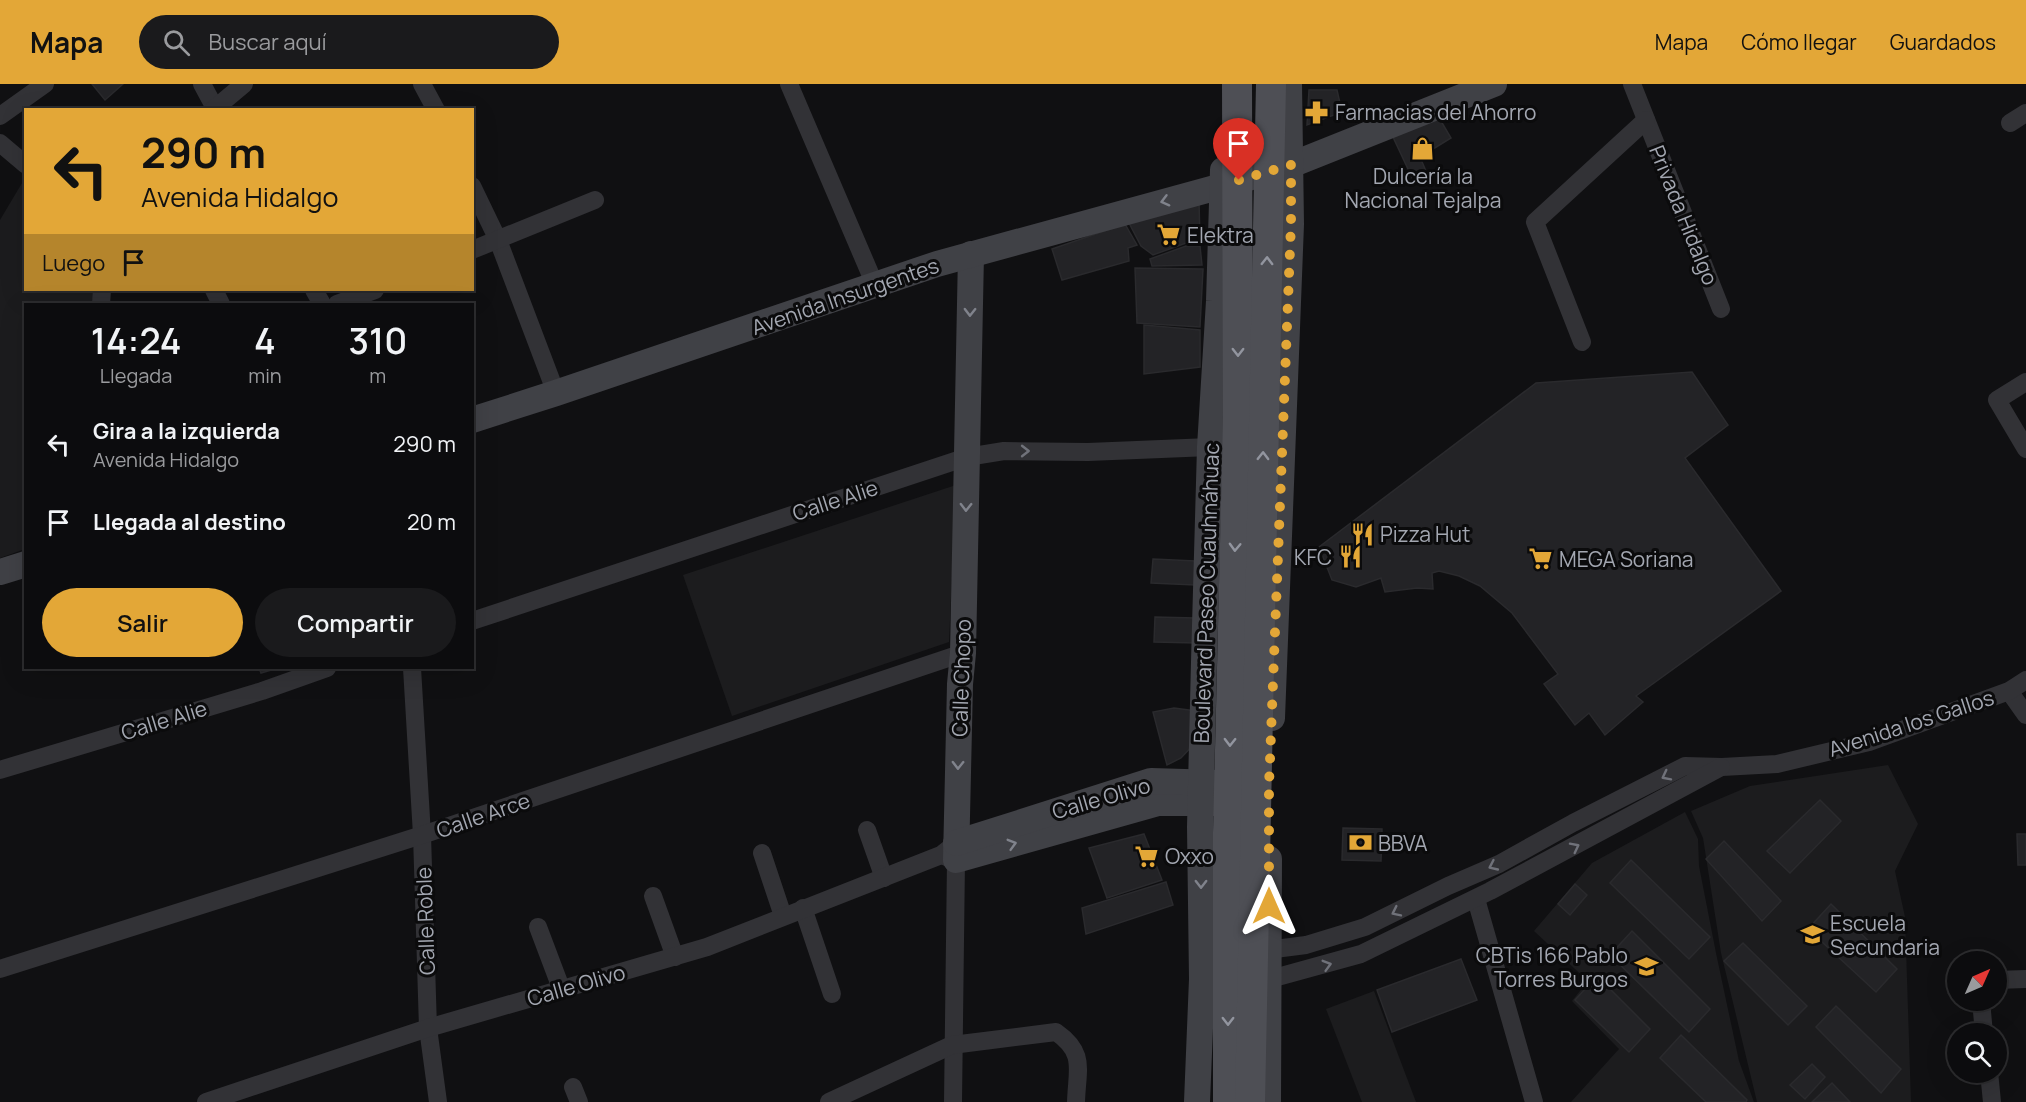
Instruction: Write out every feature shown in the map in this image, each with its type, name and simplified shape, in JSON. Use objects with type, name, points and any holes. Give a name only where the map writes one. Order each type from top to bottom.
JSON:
[{"type":"main road","name":"Boulevard Paseo Cuauhnáhuac","points":[[1228,1102],[1228,833],[1238,420],[1237,84]]},
{"type":"main road","points":[[1250,1102],[1271,84]]},
{"type":"street","points":[[0,116],[45,84]]},
{"type":"street","points":[[202,84],[214,108]]},
{"type":"street","points":[[216,108],[244,84]]},
{"type":"street","points":[[422,84],[435,108]]},
{"type":"street","points":[[789,84],[875,285]]},
{"type":"street","name":"Boulevard Paseo Cuauhnáhuac","points":[[1197,1102],[1202,967],[1201,792],[1210,447],[1219,301],[1226,84]]},
{"type":"street","points":[[1268,1102],[1269,796],[1291,224],[1289,84]]},
{"type":"street","name":"Avenida Insurgentes","points":[[474,419],[971,254],[1291,165],[1494,84]]},
{"type":"street","name":"Privada Hidalgo","points":[[1632,84],[1721,309]]},
{"type":"street","points":[[1225,119],[1290,120]]},
{"type":"street","points":[[1262,120],[1262,154],[1291,165]]},
{"type":"street","name":"Privada Hidalgo","points":[[1582,342],[1535,222],[1646,120]]},
{"type":"street","points":[[0,143],[24,163]]},
{"type":"street","points":[[474,190],[498,240],[556,393]]},
{"type":"street","points":[[474,249],[595,200]]},
{"type":"street","name":"Calle Chopo","points":[[953,1102],[951,853],[963,653],[971,254]]},
{"type":"street","points":[[340,303],[372,291]]},
{"type":"street","points":[[1219,301],[1288,304]]},
{"type":"street","points":[[2026,382],[1997,400],[2026,449]]},
{"type":"street","name":"Calle Alie","points":[[474,620],[967,457],[1004,452],[1088,452],[1210,447]]},
{"type":"street","points":[[0,572],[24,565]]},
{"type":"street","name":"Calle Arce","points":[[0,969],[422,835],[963,653]]},
{"type":"street","name":"Calle Alie","points":[[0,770],[262,691],[324,669]]},
{"type":"street","name":"Calle Roble","points":[[412,669],[422,835],[428,1028],[438,1102]]},
{"type":"street","points":[[2021,686],[2026,715]]},
{"type":"street","name":"Avenida los Gallos","points":[[1270,951],[1306,945],[1365,927],[1499,864],[1685,766],[1722,767],[1777,764],[1869,742],[2021,686]]},
{"type":"street","name":"Avenida los Gallos","points":[[1471,901],[1722,767]]},
{"type":"street","name":"Calle Olivo","points":[[206,1102],[428,1028],[675,957],[951,853],[1151,781],[1201,792],[1269,796]]},
{"type":"street","points":[[867,830],[884,878]]},
{"type":"street","points":[[762,853],[783,916]]},
{"type":"street","points":[[653,897],[675,957]]},
{"type":"street","points":[[1202,967],[1270,980],[1361,954],[1471,901],[1534,1102]]},
{"type":"street","points":[[803,908],[832,994]]},
{"type":"street","points":[[538,927],[561,988]]},
{"type":"street","points":[[1202,967],[1270,951]]},
{"type":"street","points":[[2007,980],[2026,979]]},
{"type":"street","points":[[829,1102],[952,1045],[1056,1032],[1070,1042],[1078,1056],[1076,1102]]},
{"type":"street","points":[[1990,1083],[1992,1102]]},
{"type":"shaded area","points":[[24,180],[24,291],[95,291],[94,303],[24,303],[24,549],[0,558],[0,220]]},
{"type":"shaded area","points":[[956,485],[949,642],[732,716],[683,575]]},
{"type":"shaded area","name":"Escuela Secundaria","points":[[1888,765],[1918,824],[1895,871],[1905,917],[1911,1102],[1757,1102],[1721,953],[1703,838],[1691,811],[1750,786]]},
{"type":"shaded area","name":"CBTis 166 Pablo Torres Burgos","points":[[1685,812],[1698,839],[1699,866],[1716,953],[1739,1061],[1754,1102],[1571,1102],[1619,1049],[1572,1001],[1588,981],[1534,931],[1592,863]]},
{"type":"shaded area","points":[[1374,991],[1416,1102],[1362,1102],[1326,1009]]},
{"type":"building","points":[[92,84],[123,84],[105,100]]},
{"type":"building","points":[[1309,90],[1337,90],[1342,112],[1307,125]]},
{"type":"building","points":[[1438,116],[1451,138],[1420,157],[1428,176],[1415,184],[1393,137]]},
{"type":"building","points":[[1199,200],[1200,242],[1186,243],[1153,255],[1141,246],[1129,223]]},
{"type":"building","points":[[1125,224],[1137,245],[1128,248],[1129,261],[1062,280],[1052,249]]},
{"type":"building","points":[[1186,246],[1200,246],[1202,265],[1152,266],[1150,259]]},
{"type":"building","points":[[1135,268],[1203,269],[1200,327],[1137,323]]},
{"type":"building","points":[[1144,325],[1200,330],[1200,367],[1144,374]]},
{"type":"building","name":"MEGA Soriana","points":[[1692,372],[1728,425],[1685,458],[1781,591],[1636,696],[1643,702],[1605,735],[1589,713],[1575,725],[1544,684],[1558,674],[1512,613],[1480,586],[1459,576],[1439,571],[1432,573],[1433,589],[1417,588],[1385,592],[1381,578],[1356,587],[1332,580],[1319,547],[1536,383]]},
{"type":"building","points":[[1153,559],[1195,561],[1195,585],[1151,583]]},
{"type":"building","points":[[1155,617],[1195,618],[1196,643],[1154,642]]},
{"type":"building","points":[[259,669],[275,669],[261,673]]},
{"type":"building","points":[[1174,708],[1196,711],[1196,742],[1181,758],[1167,765],[1153,712]]},
{"type":"building","points":[[1820,800],[1841,821],[1790,873],[1767,851]]},
{"type":"building","points":[[1343,828],[1382,829],[1381,861],[1342,860]]},
{"type":"building","points":[[1144,834],[1162,880],[1107,898],[1089,848]]},
{"type":"building","points":[[2017,834],[2026,834],[2026,865],[2018,865]]},
{"type":"building","points":[[1724,841],[1781,901],[1762,921],[1706,859]]},
{"type":"building","points":[[1631,860],[1710,937],[1689,959],[1610,883]]},
{"type":"building","points":[[1166,882],[1173,905],[1086,934],[1082,908]]},
{"type":"building","points":[[1575,884],[1587,895],[1570,915],[1558,904]]},
{"type":"building","points":[[1831,904],[1897,969],[1876,992],[1808,929]]},
{"type":"building","points":[[1632,931],[1710,1009],[1689,1032],[1610,955]]},
{"type":"building","points":[[1743,943],[1807,1006],[1788,1025],[1724,961]]},
{"type":"building","points":[[1461,959],[1477,1000],[1392,1032],[1377,990]]},
{"type":"building","points":[[1597,976],[1650,1029],[1629,1052],[1575,1000]]},
{"type":"building","points":[[1836,1006],[1901,1069],[1881,1093],[1816,1027]]},
{"type":"building","points":[[1681,1035],[1747,1100],[1746,1102],[1706,1102],[1660,1058]]},
{"type":"building","points":[[1812,1064],[1825,1077],[1805,1099],[1790,1085]]},
{"type":"building","points":[[1832,1083],[1850,1102],[1812,1102]]},
{"type":"place","name":"Farmacias del Ahorro","points":[[1317,112]]},
{"type":"place","name":"Dulcería la Nacional Tejalpa","points":[[1423,148]]},
{"type":"place","name":"Elektra","points":[[1169,235]]},
{"type":"place","name":"Pizza Hut","points":[[1362,534]]},
{"type":"place","name":"KFC","points":[[1350,557]]},
{"type":"place","name":"MEGA Soriana","points":[[1541,559]]},
{"type":"place","name":"BBVA","points":[[1360,843]]},
{"type":"place","name":"Oxxo","points":[[1147,856]]},
{"type":"place","name":"Escuela Secundaria","points":[[1812,935]]},
{"type":"place","name":"CBTis 166 Pablo Torres Burgos","points":[[1646,967]]},
{"type":"route","points":[[1239,180],[1291,165],[1282,483],[1269,785],[1269,906]]}]
